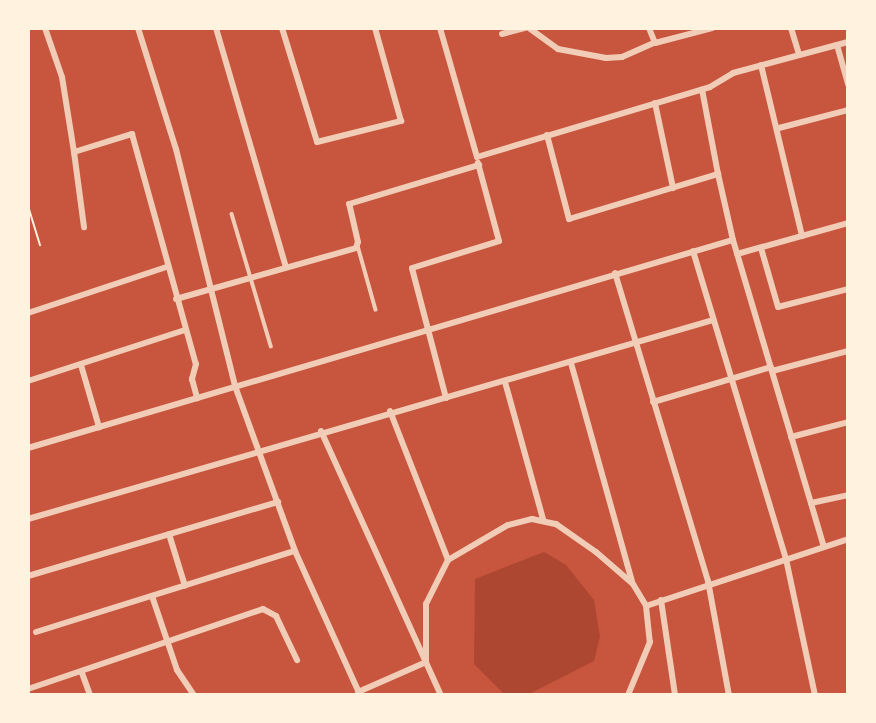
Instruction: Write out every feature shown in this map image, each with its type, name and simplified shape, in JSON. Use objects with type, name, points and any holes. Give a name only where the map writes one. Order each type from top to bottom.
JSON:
[{"type":"street","points":[[45,28],[62,77],[84,227]]},
{"type":"street","points":[[138,28],[176,149],[235,386],[295,551],[359,694],[426,662]]},
{"type":"street","points":[[216,28],[286,267]]},
{"type":"street","points":[[282,28],[317,142],[401,121],[375,28]]},
{"type":"street","points":[[440,28],[499,241],[412,268],[446,398]]},
{"type":"street","points":[[502,34],[527,28],[558,49],[606,58],[622,57],[653,43],[712,28]]},
{"type":"street","points":[[649,28],[653,43]]},
{"type":"street","points":[[794,29],[799,55]]},
{"type":"street","points":[[477,157],[702,89],[761,65],[848,42]]},
{"type":"street","points":[[837,45],[848,84]]},
{"type":"street","points":[[761,65],[779,128],[802,236]]},
{"type":"street","points":[[702,89],[733,240],[824,547]]},
{"type":"street","points":[[655,103],[673,188]]},
{"type":"street","points":[[779,128],[848,110]]},
{"type":"street","points":[[74,152],[132,134],[166,267],[196,364],[192,379],[197,398]]},
{"type":"street","points":[[547,135],[569,219],[718,174]]},
{"type":"street","points":[[176,299],[358,246],[349,204],[479,165]]},
{"type":"street","points":[[737,254],[848,223]]},
{"type":"street","points":[[28,448],[428,327],[733,240]]},
{"type":"street","points":[[761,248],[778,307],[848,289]]},
{"type":"street","points":[[692,251],[786,559],[815,695]]},
{"type":"street","points":[[28,313],[166,267]]},
{"type":"street","points":[[615,273],[708,583],[729,695]]},
{"type":"street","points":[[28,519],[321,431],[505,382],[713,320]]},
{"type":"street","points":[[28,381],[185,330]]},
{"type":"street","points":[[653,402],[848,351]]},
{"type":"street","points":[[571,363],[633,584],[646,606],[650,642],[628,695]]},
{"type":"street","points":[[81,365],[99,427]]},
{"type":"street","points":[[505,382],[543,519]]},
{"type":"street","points":[[390,411],[448,560]]},
{"type":"street","points":[[791,437],[848,422]]},
{"type":"street","points":[[321,431],[441,695]]},
{"type":"street","points":[[811,503],[848,495]]},
{"type":"street","points":[[28,576],[278,502]]},
{"type":"street","points":[[426,662],[426,604],[448,560],[508,525],[543,519],[596,552],[633,584]]},
{"type":"street","points":[[169,534],[185,586]]},
{"type":"street","points":[[646,606],[708,583],[848,539]]},
{"type":"street","points":[[36,632],[295,551]]},
{"type":"street","points":[[152,596],[177,670],[194,695]]},
{"type":"street","points":[[661,600],[675,695]]},
{"type":"street","points":[[28,689],[267,609],[297,660]]},
{"type":"street","points":[[82,673],[90,695]]},
{"type":"lane","points":[[232,214],[271,346]]},
{"type":"lane","points":[[358,246],[376,310]]},
{"type":"path","points":[[28,206],[40,245]]},
{"type":"shaded area","points":[[544,552],[566,565],[594,600],[600,637],[594,661],[527,695],[505,695],[474,664],[475,579]]}]
